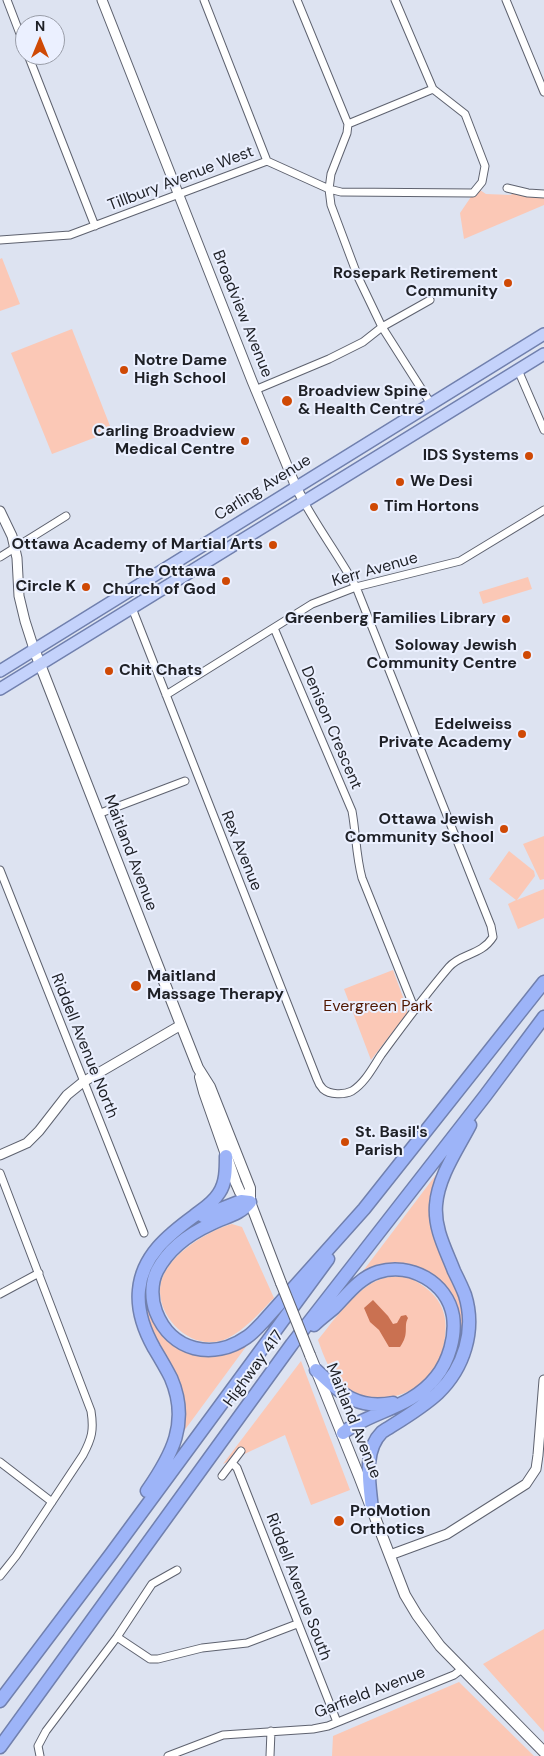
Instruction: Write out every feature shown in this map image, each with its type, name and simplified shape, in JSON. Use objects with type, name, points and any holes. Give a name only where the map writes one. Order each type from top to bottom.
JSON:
[{"type":"highway","points":[[0,1701],[111,1554],[364,1209],[544,982]]},
{"type":"highway","name":"Highway 417","points":[[0,1747],[292,1344],[486,1096],[544,1018]]},
{"type":"highway","points":[[372,1510],[369,1457],[373,1444],[382,1432],[437,1394],[454,1375],[464,1355],[469,1331],[467,1304],[441,1239],[436,1206],[439,1188],[449,1165],[486,1096]]},
{"type":"highway","points":[[111,1554],[139,1503],[165,1464],[175,1441],[180,1416],[179,1404],[171,1379],[148,1337],[140,1306],[139,1291],[142,1276],[149,1259],[156,1249],[174,1232],[211,1204],[220,1193],[224,1179],[226,1156]]},
{"type":"highway","points":[[174,1232],[208,1213],[241,1201],[250,1202]]},
{"type":"highway","points":[[250,1202],[244,1210],[209,1224],[186,1238],[165,1258],[156,1273],[153,1290],[154,1307],[164,1329],[182,1344],[203,1350],[211,1350],[222,1348],[247,1337],[364,1209]]},
{"type":"highway","points":[[292,1344],[358,1283],[377,1272],[399,1269],[415,1272],[429,1279],[446,1298],[453,1318],[452,1337],[448,1356],[437,1377],[408,1400],[351,1427],[343,1434]]},
{"type":"highway","points":[[316,1370],[344,1395],[362,1403],[379,1406],[408,1400]]},
{"type":"highway","points":[[343,1434],[354,1434],[423,1404]]},
{"type":"main road","name":"Carling Avenue","points":[[0,670],[544,334]]},
{"type":"main road","name":"Carling Avenue","points":[[0,689],[544,354]]},
{"type":"main road","name":"Maitland Avenue","points":[[34,649],[198,1068],[204,1092],[240,1192],[250,1202]]},
{"type":"main road","name":"Maitland Avenue","points":[[198,1068],[210,1087],[250,1188],[250,1202],[405,1595],[440,1646],[544,1752]]},
{"type":"street","points":[[7,0],[15,21]]},
{"type":"street","name":"Broadview Avenue","points":[[102,0],[255,390],[296,487],[317,525],[356,587],[491,926],[493,938],[488,944],[476,953],[451,964],[415,1010]]},
{"type":"street","points":[[204,0],[267,161]]},
{"type":"street","points":[[297,0],[348,124],[347,133],[331,174],[329,189],[331,205],[358,277],[382,327],[431,404]]},
{"type":"street","points":[[348,124],[433,89],[395,0]]},
{"type":"street","points":[[506,0],[544,92]]},
{"type":"street","points":[[32,65],[95,226]]},
{"type":"street","name":"Tillbury Avenue West","points":[[1,238],[70,235],[267,161],[329,189],[341,192],[474,193],[482,182],[485,166],[464,114],[433,89]]},
{"type":"street","points":[[506,188],[528,193],[544,194]]},
{"type":"street","points":[[255,390],[329,359],[363,342],[382,327],[430,300]]},
{"type":"street","points":[[518,370],[544,430]]},
{"type":"street","points":[[0,510],[12,536],[15,548],[20,596],[25,622],[34,649]]},
{"type":"street","name":"Kerr Avenue","points":[[166,695],[312,604],[356,587],[460,562],[544,510]]},
{"type":"street","points":[[0,558],[66,516]]},
{"type":"street","name":"Rex Avenue","points":[[132,608],[317,1079],[323,1089],[336,1094],[350,1092],[362,1081],[415,1010]]},
{"type":"street","name":"Denison Crescent","points":[[274,628],[352,811],[358,863],[362,878],[415,1010]]},
{"type":"street","points":[[98,814],[185,781]]},
{"type":"street","name":"Riddell Avenue North","points":[[0,870],[144,1233]]},
{"type":"street","points":[[0,1155],[27,1143],[39,1131],[67,1095],[84,1082],[181,1025]]},
{"type":"street","points":[[0,1173],[91,1411],[94,1427],[83,1455],[16,1556],[0,1576]]},
{"type":"street","points":[[0,1294],[39,1273]]},
{"type":"street","points":[[390,1555],[447,1534],[526,1484],[536,1469],[544,1380]]},
{"type":"street","points":[[222,1476],[241,1451]]},
{"type":"street","points":[[0,1462],[52,1502]]},
{"type":"street","name":"Riddell Avenue South","points":[[232,1463],[237,1468],[337,1722]]},
{"type":"street","points":[[40,1756],[38,1746],[46,1731],[117,1637],[152,1584],[177,1570]]},
{"type":"street","points":[[117,1637],[150,1659],[158,1659],[202,1648],[247,1643],[297,1624]]},
{"type":"street","name":"Garfield Avenue","points":[[168,1756],[223,1734],[313,1729],[337,1722],[454,1675],[462,1669]]},
{"type":"street","points":[[270,1732],[270,1756]]},
{"type":"green space","points":[[477,188],[486,194],[511,195],[515,190],[544,197],[544,205],[464,239],[460,213]]},
{"type":"green space","points":[[2,258],[20,304],[0,311],[0,259]]},
{"type":"green space","points":[[72,329],[112,431],[52,454],[11,353]]},
{"type":"green space","points":[[528,577],[532,589],[483,604],[479,592]]},
{"type":"green space","points":[[544,836],[544,879],[540,880],[523,844]]},
{"type":"green space","points":[[509,851],[534,871],[535,876],[517,900],[544,889],[544,918],[518,929],[508,904],[516,900],[489,879]]},
{"type":"green space","name":"Evergreen Park","points":[[393,970],[407,1008],[407,1013],[371,1060],[344,989]]},
{"type":"green space","points":[[438,1172],[435,1186],[449,1267],[464,1309],[462,1346],[442,1385],[408,1408],[407,1405],[433,1384],[457,1317],[423,1271],[360,1275]]},
{"type":"green space","points":[[215,1213],[196,1226],[148,1284],[177,1347],[246,1342],[248,1344],[184,1431],[184,1406],[147,1325],[142,1289],[154,1257],[185,1227]]},
{"type":"green space","points":[[232,1224],[242,1227],[274,1298],[253,1320],[235,1334],[216,1342],[204,1342],[182,1332],[166,1313],[161,1301],[160,1289],[162,1278],[176,1257],[187,1248],[210,1233]]},
{"type":"green space","points":[[408,1277],[425,1288],[438,1300],[445,1316],[445,1337],[437,1366],[420,1385],[396,1396],[370,1398],[358,1395],[341,1384],[332,1373],[318,1340],[347,1304],[365,1288],[384,1278]]},
{"type":"green space","points":[[301,1361],[350,1490],[311,1505],[285,1435],[223,1464]]},
{"type":"green space","points":[[544,1629],[544,1732],[483,1664]]},
{"type":"green space","points":[[459,1682],[534,1756],[332,1756],[333,1736]]},
{"type":"shaded area","points":[[373,1300],[393,1324],[397,1323],[401,1316],[406,1315],[408,1318],[405,1338],[400,1347],[389,1347],[379,1330],[370,1322],[364,1308]]},
{"type":"place","name":"Rosepark Retirement Community","points":[[508,283]]},
{"type":"place","name":"Notre Dame High School","points":[[124,370]]},
{"type":"place","name":"Broadview Spine & Health Centre","points":[[287,401]]},
{"type":"place","name":"Carling Broadview Medical Centre","points":[[245,441]]},
{"type":"place","name":"IDS Systems","points":[[529,456]]},
{"type":"place","name":"We Desi","points":[[400,482]]},
{"type":"place","name":"Tim Hortons","points":[[374,507]]},
{"type":"place","name":"Ottawa Academy of Martial Arts","points":[[273,545]]},
{"type":"place","name":"The Ottawa Church of God","points":[[226,581]]},
{"type":"place","name":"Circle K","points":[[86,587]]},
{"type":"place","name":"Greenberg Families Library","points":[[506,619]]},
{"type":"place","name":"Soloway Jewish Community Centre","points":[[527,655]]},
{"type":"place","name":"Chit Chats","points":[[109,671]]},
{"type":"place","name":"Edelweiss Private Academy","points":[[522,734]]},
{"type":"place","name":"Ottawa Jewish Community School","points":[[504,829]]},
{"type":"place","name":"Maitland Massage Therapy","points":[[136,986]]},
{"type":"place","name":"St. Basil's Parish","points":[[345,1142]]},
{"type":"place","name":"ProMotion Orthotics","points":[[339,1521]]}]
